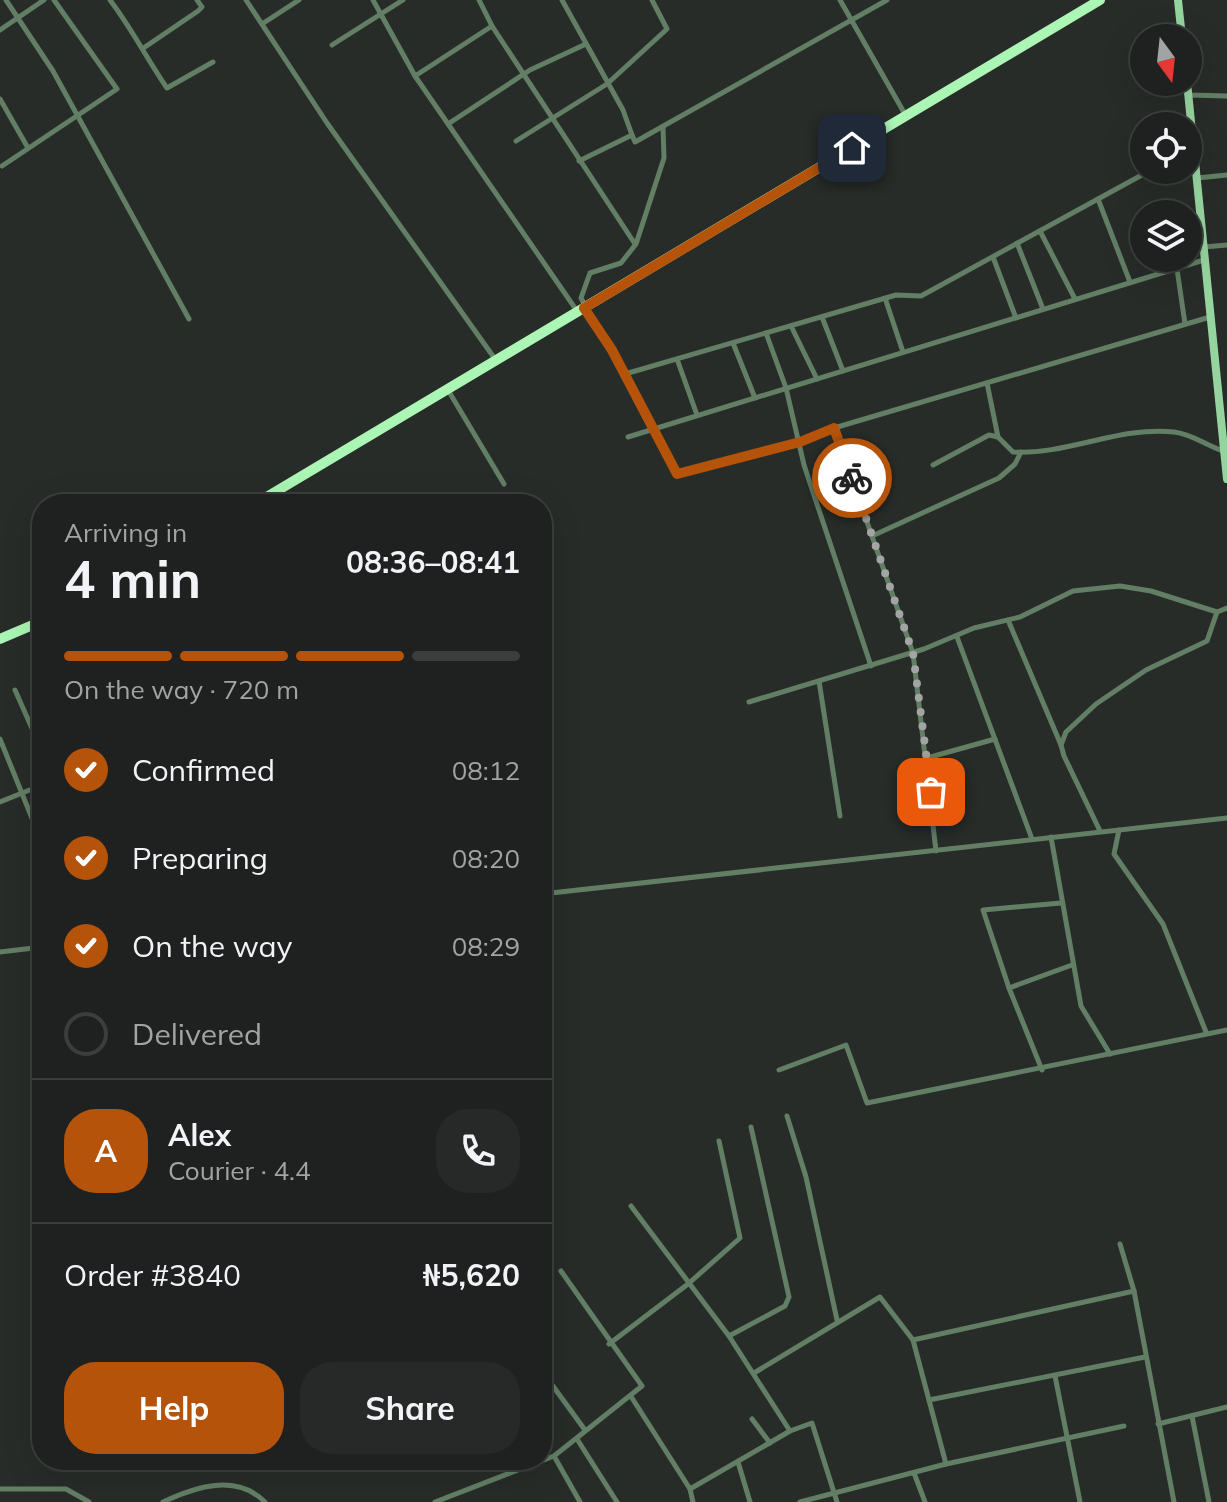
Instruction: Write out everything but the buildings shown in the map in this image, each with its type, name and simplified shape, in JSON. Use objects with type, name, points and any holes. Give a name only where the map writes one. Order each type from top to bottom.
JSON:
[{"type":"highway","points":[[272,494],[1100,0]]},
{"type":"highway","points":[[0,639],[32,626]]},
{"type":"main road","points":[[1178,0],[1181,24]]},
{"type":"main road","points":[[1198,184],[1227,479]]},
{"type":"street","points":[[6,0],[77,116],[189,319]]},
{"type":"street","points":[[0,30],[44,0]]},
{"type":"street","points":[[2,166],[117,89],[54,0]]},
{"type":"street","points":[[110,0],[145,47],[149,61],[167,88],[213,62]]},
{"type":"street","points":[[145,47],[198,11],[202,7],[197,0]]},
{"type":"street","points":[[246,0],[327,123],[496,360]]},
{"type":"street","points":[[262,24],[299,0]]},
{"type":"street","points":[[373,0],[415,76],[520,233],[581,310],[625,374],[677,474],[800,442],[834,428],[1211,317]]},
{"type":"street","points":[[332,45],[403,0]]},
{"type":"street","points":[[479,0],[492,26],[636,244]]},
{"type":"street","points":[[562,0],[635,142],[887,0]]},
{"type":"street","points":[[516,141],[607,84],[667,29],[652,0]]},
{"type":"street","points":[[840,0],[906,116]]},
{"type":"street","points":[[415,76],[492,26]]},
{"type":"street","points":[[448,124],[523,74],[586,44]]},
{"type":"street","points":[[1202,95],[1227,96]]},
{"type":"street","points":[[1,103],[28,148]]},
{"type":"street","points":[[581,310],[582,292],[588,275],[621,263],[636,244],[664,158],[663,127]]},
{"type":"street","points":[[579,161],[632,135]]},
{"type":"street","points":[[1202,178],[1227,175]]},
{"type":"street","points":[[625,374],[885,298],[921,296],[1130,181]]},
{"type":"street","points":[[1098,199],[1130,282]]},
{"type":"street","points":[[1040,231],[1075,299]]},
{"type":"street","points":[[1017,243],[1043,309]]},
{"type":"street","points":[[1203,247],[1227,245]]},
{"type":"street","points":[[993,257],[1016,318]]},
{"type":"street","points":[[628,437],[1166,272]]},
{"type":"street","points":[[1177,272],[1185,324]]},
{"type":"street","points":[[885,298],[903,352]]},
{"type":"street","points":[[822,317],[843,371]]},
{"type":"street","points":[[791,326],[817,379]]},
{"type":"street","points":[[766,333],[786,388],[800,442],[871,666]]},
{"type":"street","points":[[733,343],[755,398]]},
{"type":"street","points":[[677,359],[697,415]]},
{"type":"street","points":[[987,383],[998,437]]},
{"type":"street","points":[[447,389],[504,484]]},
{"type":"street","points":[[834,428],[913,653],[936,851]]},
{"type":"street","points":[[933,465],[989,435],[998,437],[1013,452],[1021,452],[1069,447],[1127,432],[1154,431],[1191,436],[1226,452]]},
{"type":"street","points":[[872,536],[999,478],[1021,452]]},
{"type":"street","points":[[749,702],[913,653],[974,628],[1008,620],[1073,591],[1098,586],[1151,591],[1217,612],[1227,608]]},
{"type":"street","points":[[1061,745],[1066,732],[1096,704],[1146,670],[1207,641],[1217,612]]},
{"type":"street","points":[[1008,620],[1100,831]]},
{"type":"street","points":[[957,637],[1032,839]]},
{"type":"street","points":[[819,681],[840,816]]},
{"type":"street","points":[[15,690],[32,728]]},
{"type":"street","points":[[0,739],[32,817]]},
{"type":"street","points":[[927,758],[995,739]]},
{"type":"street","points":[[0,802],[32,790]]},
{"type":"street","points":[[552,893],[1227,818]]},
{"type":"street","points":[[1120,829],[1114,843],[1114,854],[1163,924],[1206,1032]]},
{"type":"street","points":[[1051,837],[1081,1006],[1110,1054]]},
{"type":"street","points":[[1042,1070],[1009,988],[983,910],[1061,903]]},
{"type":"street","points":[[0,952],[32,948]]},
{"type":"street","points":[[1009,988],[1072,965]]},
{"type":"street","points":[[779,1070],[846,1045],[867,1103],[1042,1070],[1206,1032],[1227,1030]]},
{"type":"street","points":[[787,1116],[806,1177],[837,1320]]},
{"type":"street","points":[[729,1336],[785,1306],[789,1297],[751,1127]]},
{"type":"street","points":[[609,1344],[688,1284],[740,1238],[719,1141]]},
{"type":"street","points":[[631,1206],[729,1336],[790,1431]]},
{"type":"street","points":[[1120,1244],[1134,1291],[1174,1502]]},
{"type":"street","points":[[561,1271],[609,1344],[642,1386],[632,1398],[554,1456],[580,1502]]},
{"type":"street","points":[[913,1340],[1134,1291]]},
{"type":"street","points":[[754,1373],[837,1320],[880,1297],[913,1340],[946,1464]]},
{"type":"street","points":[[929,1400],[1145,1357]]},
{"type":"street","points":[[1055,1376],[1080,1502]]},
{"type":"street","points":[[552,1385],[585,1430]]},
{"type":"street","points":[[632,1398],[690,1489],[693,1502]]},
{"type":"street","points":[[1158,1424],[1227,1407]]},
{"type":"street","points":[[1192,1416],[1209,1502]]},
{"type":"street","points":[[752,1419],[770,1444]]},
{"type":"street","points":[[690,1489],[790,1431],[812,1423],[837,1502]]},
{"type":"street","points":[[800,1502],[946,1464],[1124,1426]]},
{"type":"street","points":[[576,1439],[617,1502]]},
{"type":"street","points":[[738,1462],[750,1502]]},
{"type":"street","points":[[435,1502],[453,1500],[522,1470]]},
{"type":"street","points":[[914,1473],[925,1502]]},
{"type":"street","points":[[163,1502],[194,1487],[225,1484],[258,1495],[265,1502]]},
{"type":"street","points":[[0,1489],[66,1489],[89,1502]]},
{"type":"way so far","points":[[852,478],[913,653],[931,792]]},
{"type":"route","points":[[852,148],[584,308],[612,350],[677,474],[800,442],[834,428],[852,478]]}]
